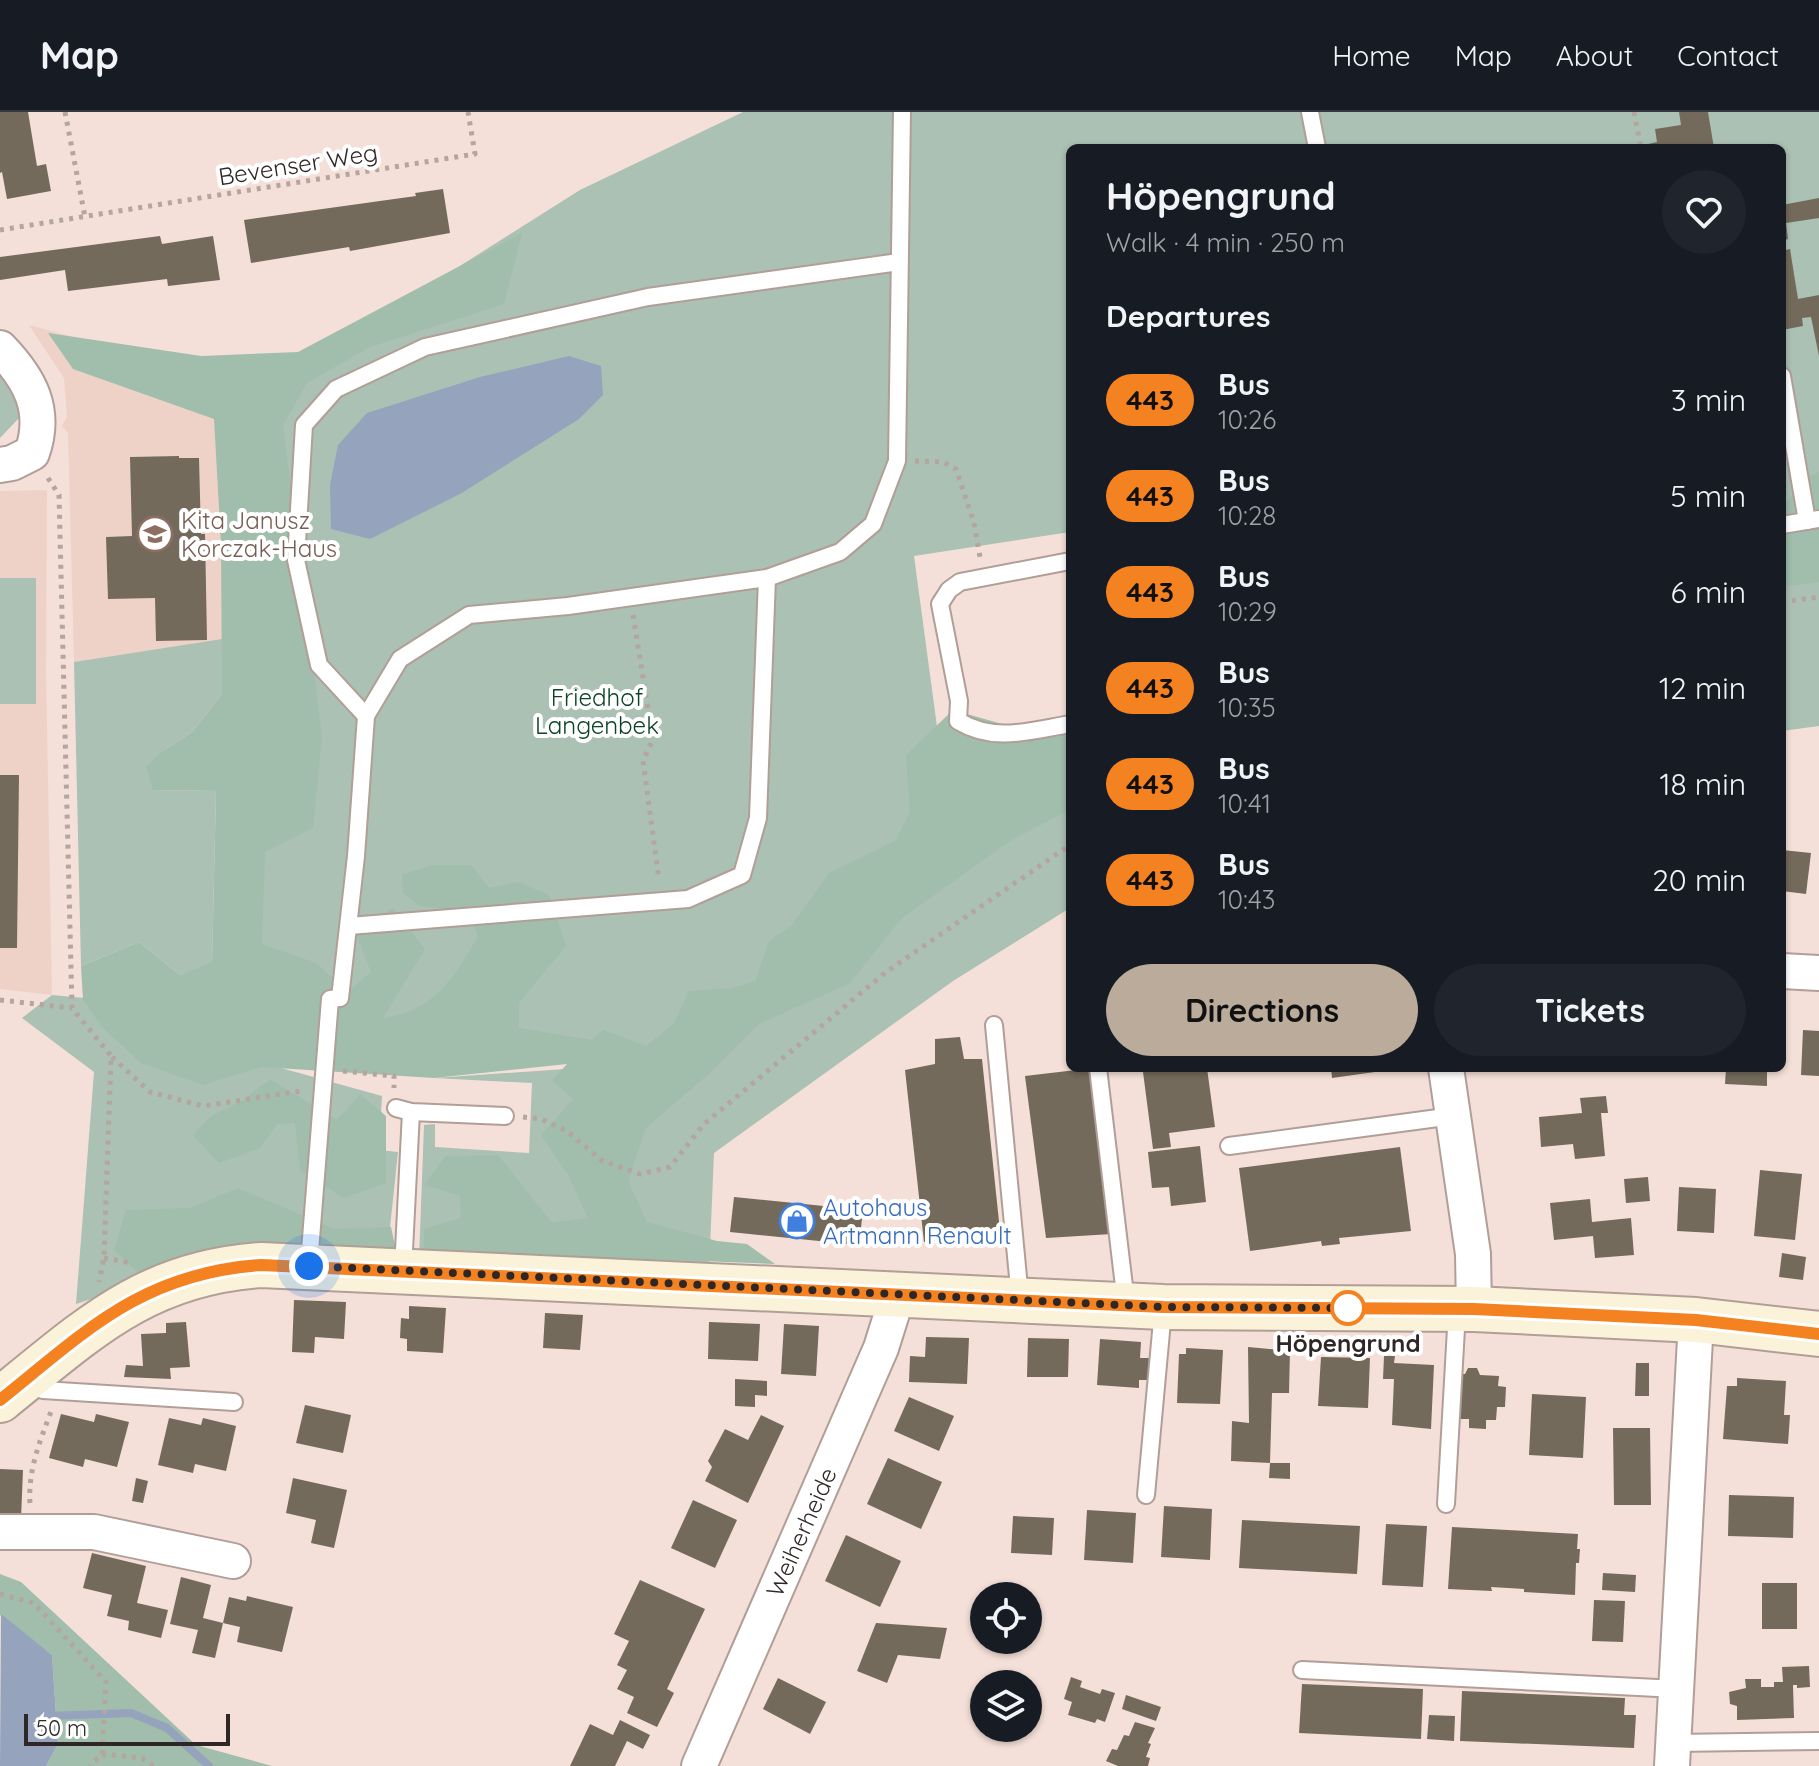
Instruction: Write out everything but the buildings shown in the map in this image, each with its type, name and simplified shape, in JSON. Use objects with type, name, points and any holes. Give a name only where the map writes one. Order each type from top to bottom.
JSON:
[{"type":"main road","points":[[29,1389],[93,1326],[135,1298],[193,1277],[244,1266],[403,1270],[1144,1306],[1466,1310],[1696,1320],[1819,1334]]},
{"type":"street","points":[[0,348],[17,366],[31,390],[39,432],[32,453],[0,465]]},
{"type":"street","points":[[1786,971],[1819,973]]},
{"type":"street","points":[[1447,1072],[1473,1254],[1466,1310]]},
{"type":"street","name":"Weiherheide","points":[[699,1766],[881,1348],[892,1313],[893,1294]]},
{"type":"street","points":[[1673,1754],[1696,1320]]},
{"type":"street","points":[[16,1532],[94,1532],[233,1561]]},
{"type":"lane","points":[[309,1266],[330,999],[340,998],[366,716],[400,659],[469,615],[767,578],[840,552],[873,524],[897,461],[902,112]]},
{"type":"lane","points":[[1310,112],[1316,144]]},
{"type":"lane","points":[[366,716],[319,665],[296,560],[304,425],[336,389],[425,347],[648,297],[899,262]]},
{"type":"lane","points":[[1786,395],[1813,520],[1786,524]]},
{"type":"lane","points":[[1066,562],[960,582],[949,590],[940,604],[959,701],[958,721],[976,732],[998,735],[1066,725]]},
{"type":"lane","points":[[349,926],[688,899],[742,875],[758,818],[767,578]]},
{"type":"lane","points":[[994,1025],[1020,1299]]},
{"type":"lane","points":[[1099,1072],[1110,1154],[1144,1306],[1146,1495]]},
{"type":"lane","points":[[403,1270],[403,1110],[505,1116]]},
{"type":"lane","points":[[1229,1146],[1453,1116]]},
{"type":"lane","points":[[1446,1504],[1466,1310]]},
{"type":"lane","points":[[29,1389],[234,1402]]},
{"type":"lane","points":[[1302,1670],[1677,1689]]},
{"type":"lane","points":[[1673,1754],[1819,1741]]},
{"type":"path","points":[[65,112],[85,217]]},
{"type":"path","name":"Bevenser Weg","points":[[0,230],[475,154],[468,112]]},
{"type":"path","points":[[1634,112],[1640,144]]},
{"type":"path","points":[[32,453],[59,495],[72,1008],[111,1056],[150,1092],[203,1106],[311,1089],[324,1090]]},
{"type":"path","points":[[897,461],[943,462],[956,469],[974,523],[984,578]]},
{"type":"path","points":[[630,597],[653,739],[643,761],[662,901]]},
{"type":"path","points":[[1786,601],[1819,597]]},
{"type":"path","points":[[505,1116],[541,1119],[567,1131],[601,1160],[640,1174],[670,1167],[704,1124],[886,972],[1066,848]]},
{"type":"path","points":[[0,1000],[72,1008]]},
{"type":"path","points":[[93,1326],[104,1258],[111,1056]]},
{"type":"path","points":[[326,1069],[394,1076]]},
{"type":"path","points":[[16,1532],[34,1456],[29,1389]]},
{"type":"path","points":[[0,1594],[34,1603],[106,1682],[102,1754],[90,1766]]},
{"type":"path","points":[[102,1754],[142,1758],[154,1766]]},
{"type":"shaded area","name":"Kita Janusz Korczak-Haus","points":[[29,325],[238,381],[242,636],[74,662],[68,433],[62,426],[67,417],[64,378]]},
{"type":"shaded area","points":[[47,490],[46,672],[52,995],[0,989],[0,491]]},
{"type":"green space","name":"Friedhof Langenbek","points":[[743,112],[1819,112],[1819,726],[1786,730],[1786,144],[1066,144],[1066,533],[914,556],[955,860],[1066,792],[1066,910],[953,981],[714,1153],[709,1271],[419,1259],[424,1125],[435,1124],[435,1147],[529,1153],[532,1083],[434,1078],[680,1061],[238,1056],[382,1096],[379,1150],[398,1152],[387,1256],[144,1282],[76,1304],[94,1072],[22,1018],[52,995],[95,999],[234,1055],[259,393],[580,190]]},
{"type":"green space","points":[[522,233],[504,304],[370,347],[307,383],[283,425],[322,737],[313,828],[265,852],[262,944],[316,963],[348,992],[371,972],[355,931],[393,908],[425,949],[383,1018],[416,1009],[429,1000],[451,979],[478,936],[469,912],[420,906],[403,893],[402,875],[432,865],[471,865],[489,888],[518,882],[549,895],[566,946],[519,1003],[519,1028],[592,1040],[603,1030],[646,1046],[674,1023],[689,991],[733,988],[755,981],[769,941],[792,925],[829,873],[895,841],[910,812],[906,755],[953,710],[1016,728],[1066,725],[1066,812],[1013,839],[901,919],[850,983],[759,1024],[711,1072],[646,1128],[628,1181],[647,1222],[717,1241],[747,1244],[775,1264],[424,1256],[424,1229],[461,1218],[460,1196],[425,1185],[445,1156],[498,1155],[552,1223],[588,1218],[568,1175],[541,1135],[573,1099],[552,1081],[567,1064],[434,1078],[261,1067],[203,1085],[141,1063],[103,1028],[83,1000],[81,966],[139,942],[180,975],[212,962],[216,791],[153,790],[146,767],[164,750],[192,732],[222,694],[221,543],[214,419],[73,369],[48,333],[201,356],[298,352]]},
{"type":"green space","points":[[0,372],[16,390],[19,418],[0,438]]},
{"type":"green space","points":[[1819,472],[1819,582],[1786,586],[1786,503],[1806,478]]},
{"type":"green space","points":[[0,578],[36,578],[36,704],[0,704]]},
{"type":"green space","points":[[222,639],[222,694],[192,732],[164,750],[153,790],[216,791],[212,963],[180,975],[139,942],[81,966],[74,662]]},
{"type":"green space","points":[[270,1079],[337,1120],[360,1094],[386,1116],[386,1183],[344,1198],[300,1170],[295,1123],[277,1124],[260,1148],[219,1163],[193,1135],[211,1116],[243,1100]]},
{"type":"green space","points":[[238,1188],[334,1229],[391,1227],[398,1260],[193,1262],[139,1273],[114,1250],[126,1210],[190,1208]]},
{"type":"green space","points":[[0,1574],[21,1582],[196,1745],[272,1766],[46,1766],[58,1744],[52,1655],[0,1615]]},
{"type":"water","points":[[569,356],[601,366],[603,395],[579,419],[460,494],[370,539],[331,529],[330,485],[338,445],[367,413],[480,377]]},
{"type":"water","points":[[1,1614],[52,1655],[58,1744],[46,1766],[0,1766]]},
{"type":"waterway","points":[[48,1716],[131,1713],[167,1728],[209,1766]]},
{"type":"bus line","name":"443","points":[[0,1400],[76,1339],[135,1298],[161,1286],[223,1269],[261,1265],[1163,1307],[1474,1309],[1696,1320],[1819,1334]]},
{"type":"place","name":"Kita Janusz Korczak-Haus","points":[[155,534]]},
{"type":"place","name":"Autohaus Artmann Renault","points":[[797,1221]]},
{"type":"place","name":"Höpengrund","points":[[1348,1308]]},
{"type":"route","points":[[309,1266],[1163,1307],[1348,1308]]}]
